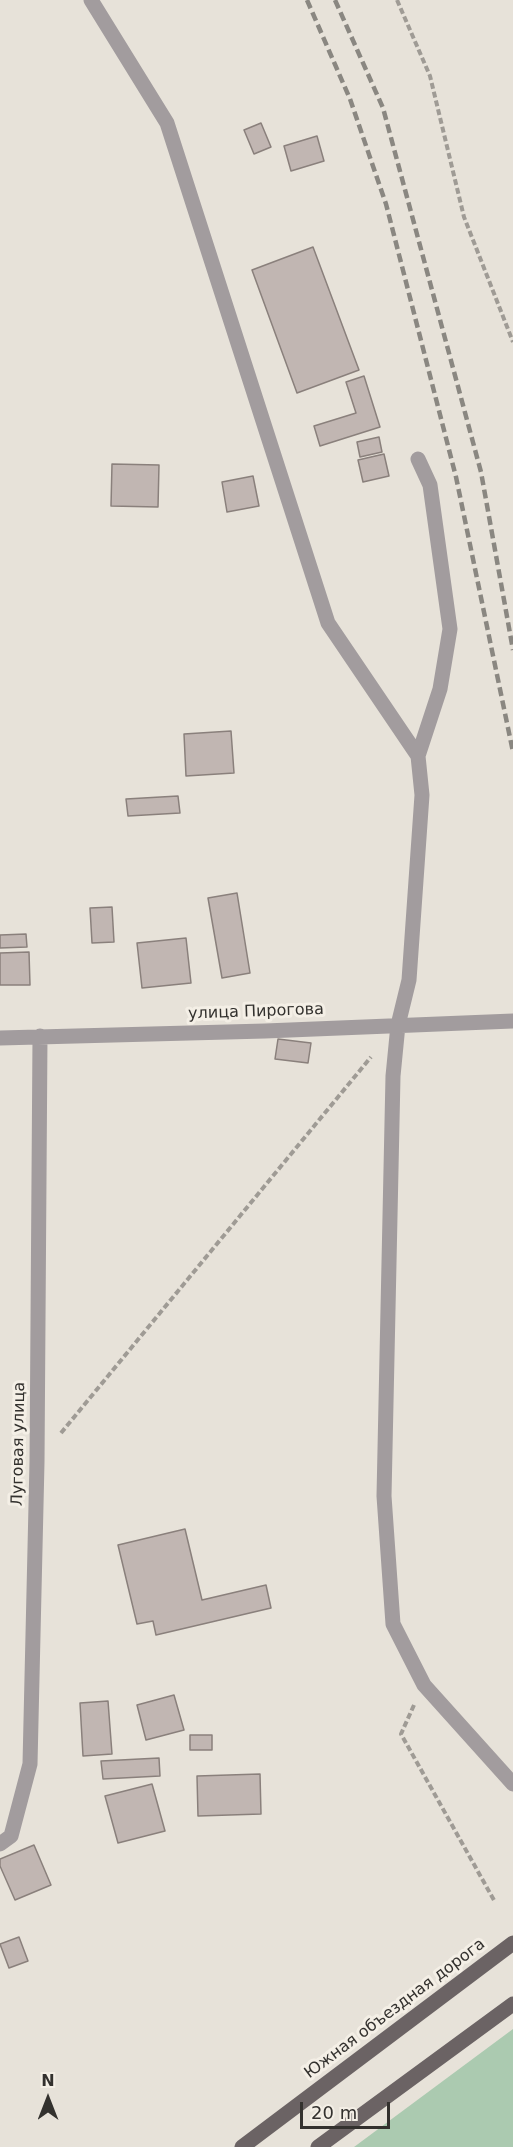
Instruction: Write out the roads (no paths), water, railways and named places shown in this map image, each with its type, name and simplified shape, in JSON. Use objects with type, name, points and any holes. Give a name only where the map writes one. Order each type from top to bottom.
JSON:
[{"type":"main road","name":"Южная объездная дорога","points":[[242,2147],[513,1943]]},
{"type":"main road","points":[[318,2147],[513,2004]]},
{"type":"street","points":[[91,0],[167,123],[328,623],[418,756]]},
{"type":"street","points":[[418,459],[430,485],[450,629],[440,689],[418,756],[422,795],[409,980],[398,1025],[393,1076],[384,1496],[393,1624],[424,1684],[513,1784]]},
{"type":"street","name":"улица Пирогова","points":[[0,1038],[513,1021]]},
{"type":"street","name":"Луговая улица","points":[[0,1844],[11,1836],[30,1764],[38,1462],[40,1036]]},
{"type":"railway","points":[[307,0],[350,99],[386,204],[456,477],[513,752]]},
{"type":"railway","points":[[335,0],[383,108],[481,472],[513,650]]}]
